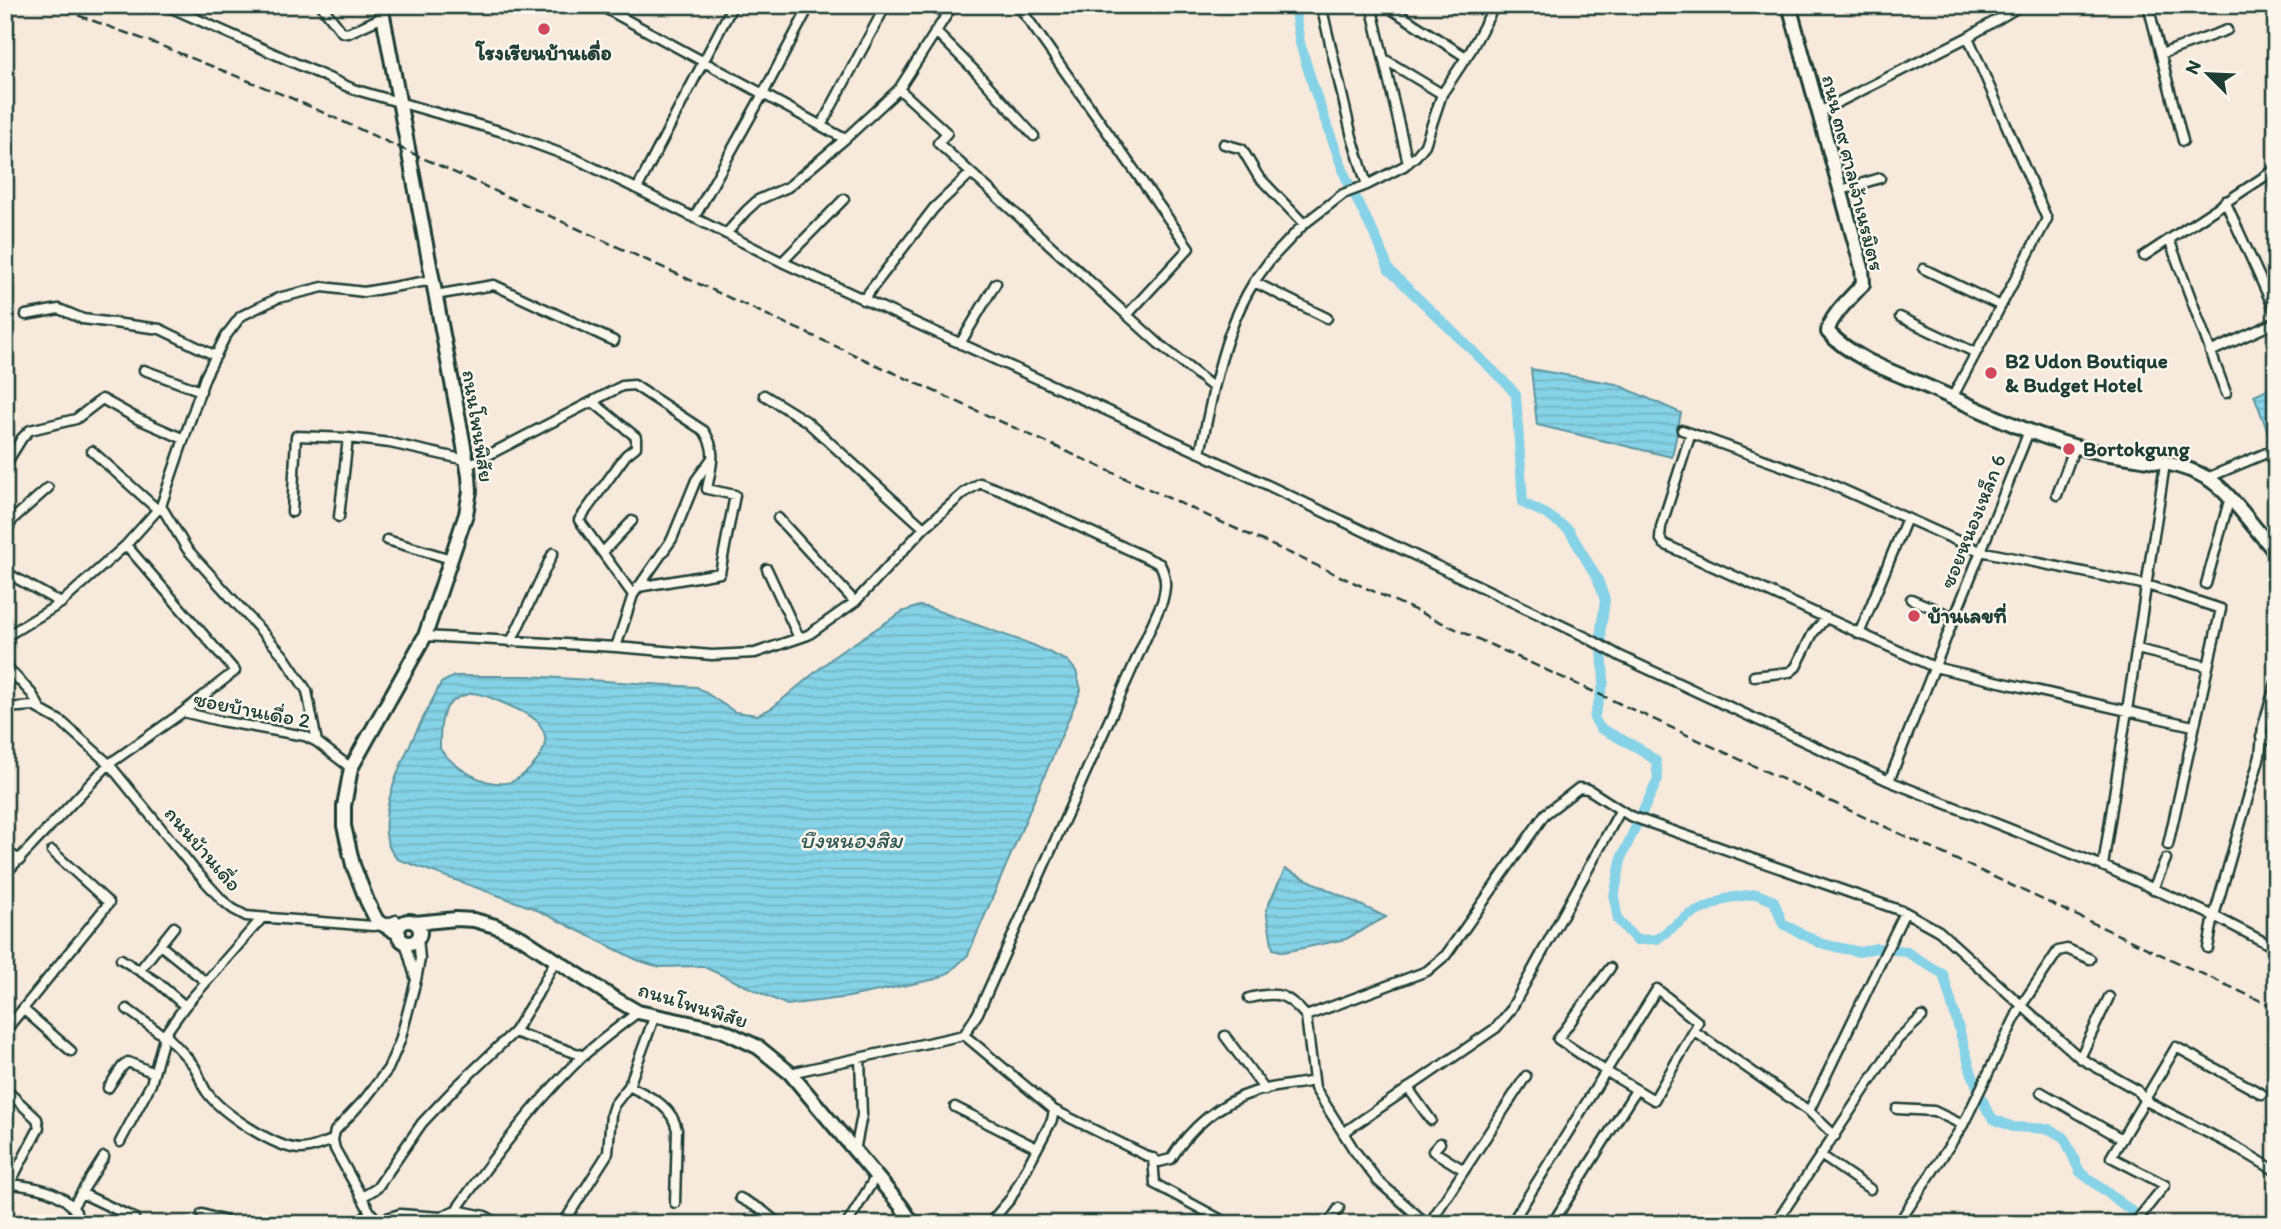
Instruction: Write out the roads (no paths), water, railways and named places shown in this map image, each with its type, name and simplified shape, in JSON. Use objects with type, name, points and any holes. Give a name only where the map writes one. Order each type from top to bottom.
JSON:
[{"type":"street","points":[[165,5],[354,89],[503,132],[576,159],[782,262],[1200,453],[1586,637],[1620,656],[1889,781],[2103,866],[2276,948]]},
{"type":"street","points":[[321,5],[342,32],[348,33],[382,11]]},
{"type":"street","points":[[599,5],[845,139]]},
{"type":"street","points":[[637,189],[733,5]]},
{"type":"street","points":[[694,218],[810,5]]},
{"type":"street","points":[[821,126],[886,5]]},
{"type":"street","points":[[931,5],[947,14]]},
{"type":"street","points":[[726,234],[758,200],[788,187],[899,89],[953,5]]},
{"type":"street","points":[[1018,5],[1189,248],[1127,315]]},
{"type":"street","points":[[1321,5],[1365,186]]},
{"type":"street","points":[[1371,5],[1408,163]]},
{"type":"street","points":[[1380,5],[1391,9],[1466,57]]},
{"type":"street","points":[[1200,453],[1225,343],[1233,321],[1254,282],[1304,223],[1348,192],[1365,186],[1416,156],[1425,145],[1442,94],[1495,5]]},
{"type":"street","name":"ถนน ๓๙ ศาลเจ้าเนรมิตร","points":[[1789,5],[1862,268],[1863,284],[1832,320],[1828,332],[1838,342],[1861,356],[2029,431],[2107,454],[2189,470],[2207,478],[2230,497],[2276,552]]},
{"type":"street","points":[[1819,112],[1968,37],[2022,5]]},
{"type":"street","points":[[2148,5],[2183,141]]},
{"type":"street","name":"ถนนโพนพิสัย","points":[[382,11],[470,491],[466,514],[425,636],[351,768],[344,806],[344,826],[353,865],[372,912],[377,920],[405,930],[444,919],[474,920],[495,926],[522,938],[612,998],[638,1012],[722,1030],[758,1046],[790,1073],[876,1176],[912,1224]]},
{"type":"street","points":[[2161,54],[2227,30]]},
{"type":"street","points":[[935,32],[976,72],[1034,136]]},
{"type":"street","points":[[1952,398],[2047,219],[1968,37]]},
{"type":"street","points":[[1384,59],[1442,94]]},
{"type":"street","points":[[899,89],[947,133],[938,143],[1159,344],[1214,388]]},
{"type":"street","points":[[1224,144],[1241,149],[1258,176],[1304,223]]},
{"type":"street","points":[[2144,256],[2276,169]]},
{"type":"street","points":[[863,300],[934,208],[971,173]]},
{"type":"street","points":[[1841,190],[1880,178]]},
{"type":"street","points":[[782,262],[844,199]]},
{"type":"street","points":[[2225,201],[2272,295],[2276,313]]},
{"type":"street","points":[[2169,239],[2227,393]]},
{"type":"street","points":[[1924,269],[2001,306]]},
{"type":"street","points":[[5,637],[61,603],[126,545],[159,508],[201,391],[225,337],[241,316],[278,298],[323,287],[365,292],[433,280]]},
{"type":"street","points":[[1254,282],[1327,317]]},
{"type":"street","points":[[960,344],[996,283]]},
{"type":"street","points":[[435,295],[494,285],[614,341]]},
{"type":"street","points":[[26,315],[59,309],[83,319],[160,329],[216,356]]},
{"type":"street","points":[[1900,317],[1976,353]]},
{"type":"street","points":[[2210,352],[2276,322]]},
{"type":"street","points":[[144,370],[201,391]]},
{"type":"street","points":[[292,512],[296,436],[390,443],[467,463],[622,386],[634,385],[704,431],[710,439],[714,454],[707,489],[735,495],[720,573],[636,591]]},
{"type":"street","points":[[764,395],[806,421],[924,528]]},
{"type":"street","points":[[9,459],[30,430],[76,419],[102,399],[138,419],[184,439]]},
{"type":"street","points":[[593,402],[636,437],[637,442],[636,447],[626,455],[579,520],[636,591]]},
{"type":"street","name":"ซอยหนองเหล็ก 6","points":[[1889,781],[2029,431]]},
{"type":"street","points":[[2168,845],[2221,609],[2147,585],[1980,551],[1819,479],[1687,432],[1661,527],[1661,541],[1668,546],[1934,667],[2193,726]]},
{"type":"street","points":[[339,517],[348,438]]},
{"type":"street","points":[[2057,495],[2075,446]]},
{"type":"street","points":[[2207,478],[2276,449]]},
{"type":"street","points":[[92,451],[159,508],[187,549],[283,655],[307,691],[317,742]]},
{"type":"street","points":[[616,647],[636,591],[672,539],[696,480],[714,454]]},
{"type":"street","points":[[2103,866],[2165,464]]},
{"type":"street","points":[[425,636],[723,655],[755,653],[808,635],[855,602],[924,528],[965,492],[980,483],[1160,564],[1165,573],[1163,602],[978,1013],[964,1035],[790,1073]]},
{"type":"street","points":[[5,533],[13,519],[48,488]]},
{"type":"street","points":[[2206,584],[2230,497]]},
{"type":"street","points":[[778,518],[855,602]]},
{"type":"street","points":[[1859,634],[1906,518]]},
{"type":"street","points":[[603,552],[632,521]]},
{"type":"street","points":[[387,540],[451,559]]},
{"type":"street","points":[[126,545],[235,671],[183,712]]},
{"type":"street","points":[[511,642],[553,552]]},
{"type":"street","points":[[766,569],[799,638]]},
{"type":"street","points":[[5,572],[61,603]]},
{"type":"street","points":[[1911,599],[1954,617]]},
{"type":"street","points":[[1754,676],[1790,672],[1796,667],[1813,633],[1825,619]]},
{"type":"street","points":[[2137,649],[2207,666]]},
{"type":"street","points":[[5,664],[32,694],[40,708]]},
{"type":"street","points":[[2208,948],[2276,683]]},
{"type":"street","points":[[5,708],[40,708]]},
{"type":"street","name":"ถนนบ้านเดื่อ","points":[[40,708],[62,722],[110,764],[194,869],[233,909],[246,916],[261,918],[405,930]]},
{"type":"street","name":"ซอยบ้านเดื่อ 2","points":[[5,874],[110,764],[183,712],[297,734],[317,742],[351,768]]},
{"type":"street","points":[[2261,737],[2276,741]]},
{"type":"street","points":[[1306,1016],[1427,971],[1446,955],[1545,814],[1579,788],[1588,789],[1630,816],[1905,912],[1954,944],[2080,1058],[2137,1090],[2144,1100],[2276,1171]]},
{"type":"street","points":[[1343,1133],[1496,1028],[1510,1011],[1620,811]]},
{"type":"street","points":[[5,850],[20,860]]},
{"type":"street","points":[[5,1031],[109,903],[52,851]]},
{"type":"street","points":[[2153,890],[2166,859]]},
{"type":"street","points":[[1809,1111],[1905,912]]},
{"type":"street","points":[[120,1142],[150,1084],[165,1035],[185,1006],[261,918]]},
{"type":"street","points":[[144,966],[174,927]]},
{"type":"street","points":[[405,930],[420,959],[400,1041],[388,1069],[365,1100],[335,1131],[333,1140],[335,1149],[370,1212],[379,1222],[400,1214],[441,1217],[456,1210],[481,1174],[553,1088],[584,1055],[638,1012]]},
{"type":"street","points":[[405,930],[416,980]]},
{"type":"street","points":[[160,945],[206,982]]},
{"type":"street","points":[[1898,1224],[1963,1125],[2021,1006],[2058,951],[2067,949],[2090,959]]},
{"type":"street","points":[[121,959],[157,982],[185,1006]]},
{"type":"street","points":[[362,1197],[377,1188],[422,1123],[514,1032],[555,961]]},
{"type":"street","points":[[1511,1224],[1606,1072],[1657,989],[1698,1022],[1654,1100],[1606,1072],[1558,1039],[1610,968]]},
{"type":"street","points":[[1250,998],[1270,994],[1283,995],[1293,1001],[1306,1016],[1315,1088],[1378,1181],[1428,1224],[1526,1076]]},
{"type":"street","points":[[2080,1058],[2109,997]]},
{"type":"street","points":[[23,1009],[71,1051]]},
{"type":"street","points":[[127,1009],[165,1035],[194,1066],[206,1091],[215,1101],[272,1141],[295,1149],[306,1149],[333,1140]]},
{"type":"street","points":[[564,1224],[608,1153],[614,1105],[629,1086],[655,1015]]},
{"type":"street","points":[[1775,1224],[1898,1040],[1922,1017]]},
{"type":"street","points":[[1694,1031],[1809,1111],[1835,1136]]},
{"type":"street","points":[[514,1032],[584,1055]]},
{"type":"street","points":[[964,1035],[1054,1110],[1159,1161],[1171,1159],[1183,1140],[1225,1105],[1254,1092],[1314,1081]]},
{"type":"street","points":[[1224,1036],[1265,1090]]},
{"type":"street","points":[[2134,1224],[2165,1185],[2111,1157],[2176,1047],[2262,1094]]},
{"type":"street","points":[[855,1151],[862,1115],[860,1058]]},
{"type":"street","points":[[108,1088],[121,1067],[128,1062],[154,1073]]},
{"type":"street","points":[[629,1086],[662,1104],[675,1120],[675,1203]]},
{"type":"street","points":[[1408,1088],[1432,1120]]},
{"type":"street","points":[[5,1089],[37,1119],[38,1128],[7,1183],[5,1207]]},
{"type":"street","points":[[1552,1224],[1636,1090]]},
{"type":"street","points":[[2041,1092],[2122,1139]]},
{"type":"street","points":[[955,1107],[1037,1148]]},
{"type":"street","points":[[1897,1109],[1934,1111],[1963,1125]]},
{"type":"street","points":[[989,1224],[1011,1198],[1052,1120],[1054,1110]]},
{"type":"street","points":[[1440,1143],[1433,1151],[1464,1170]]},
{"type":"street","points":[[1822,1156],[1870,1189]]},
{"type":"street","points":[[73,1206],[104,1157]]},
{"type":"street","points":[[1153,1158],[1155,1184],[1229,1224]]},
{"type":"street","points":[[848,1224],[876,1176]]},
{"type":"street","points":[[7,1183],[51,1192],[73,1206],[76,1212],[74,1224]]},
{"type":"street","points":[[81,1194],[134,1218]]},
{"type":"street","points":[[740,1198],[762,1210],[779,1224]]},
{"type":"street","points":[[1328,1224],[1339,1208]]},
{"type":"street","points":[[456,1210],[485,1216],[499,1224]]},
{"type":"street","points":[[358,1224],[370,1212]]},
{"type":"street","points":[[202,1214],[235,1224]]},
{"type":"water","points":[[1531,369],[1616,384],[1681,413],[1672,457],[1537,425]]},
{"type":"water","points":[[2276,385],[2276,436],[2270,438],[2254,395]]},
{"type":"water","name":"บึงหนองสิม","points":[[919,606],[927,607],[1033,645],[1068,661],[1076,671],[1081,690],[968,955],[950,972],[936,979],[849,997],[787,1005],[702,966],[659,967],[637,960],[533,908],[397,859],[389,848],[386,822],[395,781],[441,683],[454,676],[528,676],[697,687],[735,712],[758,715],[772,708],[836,655],[902,612]],"holes":[[[479,694],[529,715],[538,722],[544,733],[545,744],[538,759],[519,778],[512,781],[497,783],[478,778],[453,762],[440,749],[442,720],[448,706],[463,696]]]},
{"type":"water","points":[[1285,869],[1386,917],[1346,939],[1284,952],[1273,949],[1266,910]]},
{"type":"waterway","points":[[1294,5],[1300,43],[1314,89],[1346,178],[1389,270],[1516,395],[1523,503],[1546,514],[1569,530],[1598,580],[1605,600],[1601,629],[1604,682],[1594,718],[1600,728],[1640,749],[1656,761],[1658,779],[1622,856],[1614,897],[1618,920],[1636,940],[1657,939],[1689,915],[1728,898],[1756,894],[1774,901],[1783,924],[1820,943],[1860,952],[1876,948],[1905,951],[1943,974],[1972,1074],[1993,1119],[2013,1127],[2049,1129],[2064,1137],[2080,1172],[2149,1224]]},
{"type":"railway","points":[[50,5],[291,98],[1614,701],[2276,1008]]},
{"type":"place","name":"โรงเรียนบ้านเดื่อ","points":[[544,29]]},
{"type":"place","name":"B2 Udon Boutique & Budget Hotel","points":[[1991,373]]},
{"type":"place","name":"Bortokgung","points":[[2069,449]]},
{"type":"place","name":"บ้านเลขที่","points":[[1914,616]]}]
